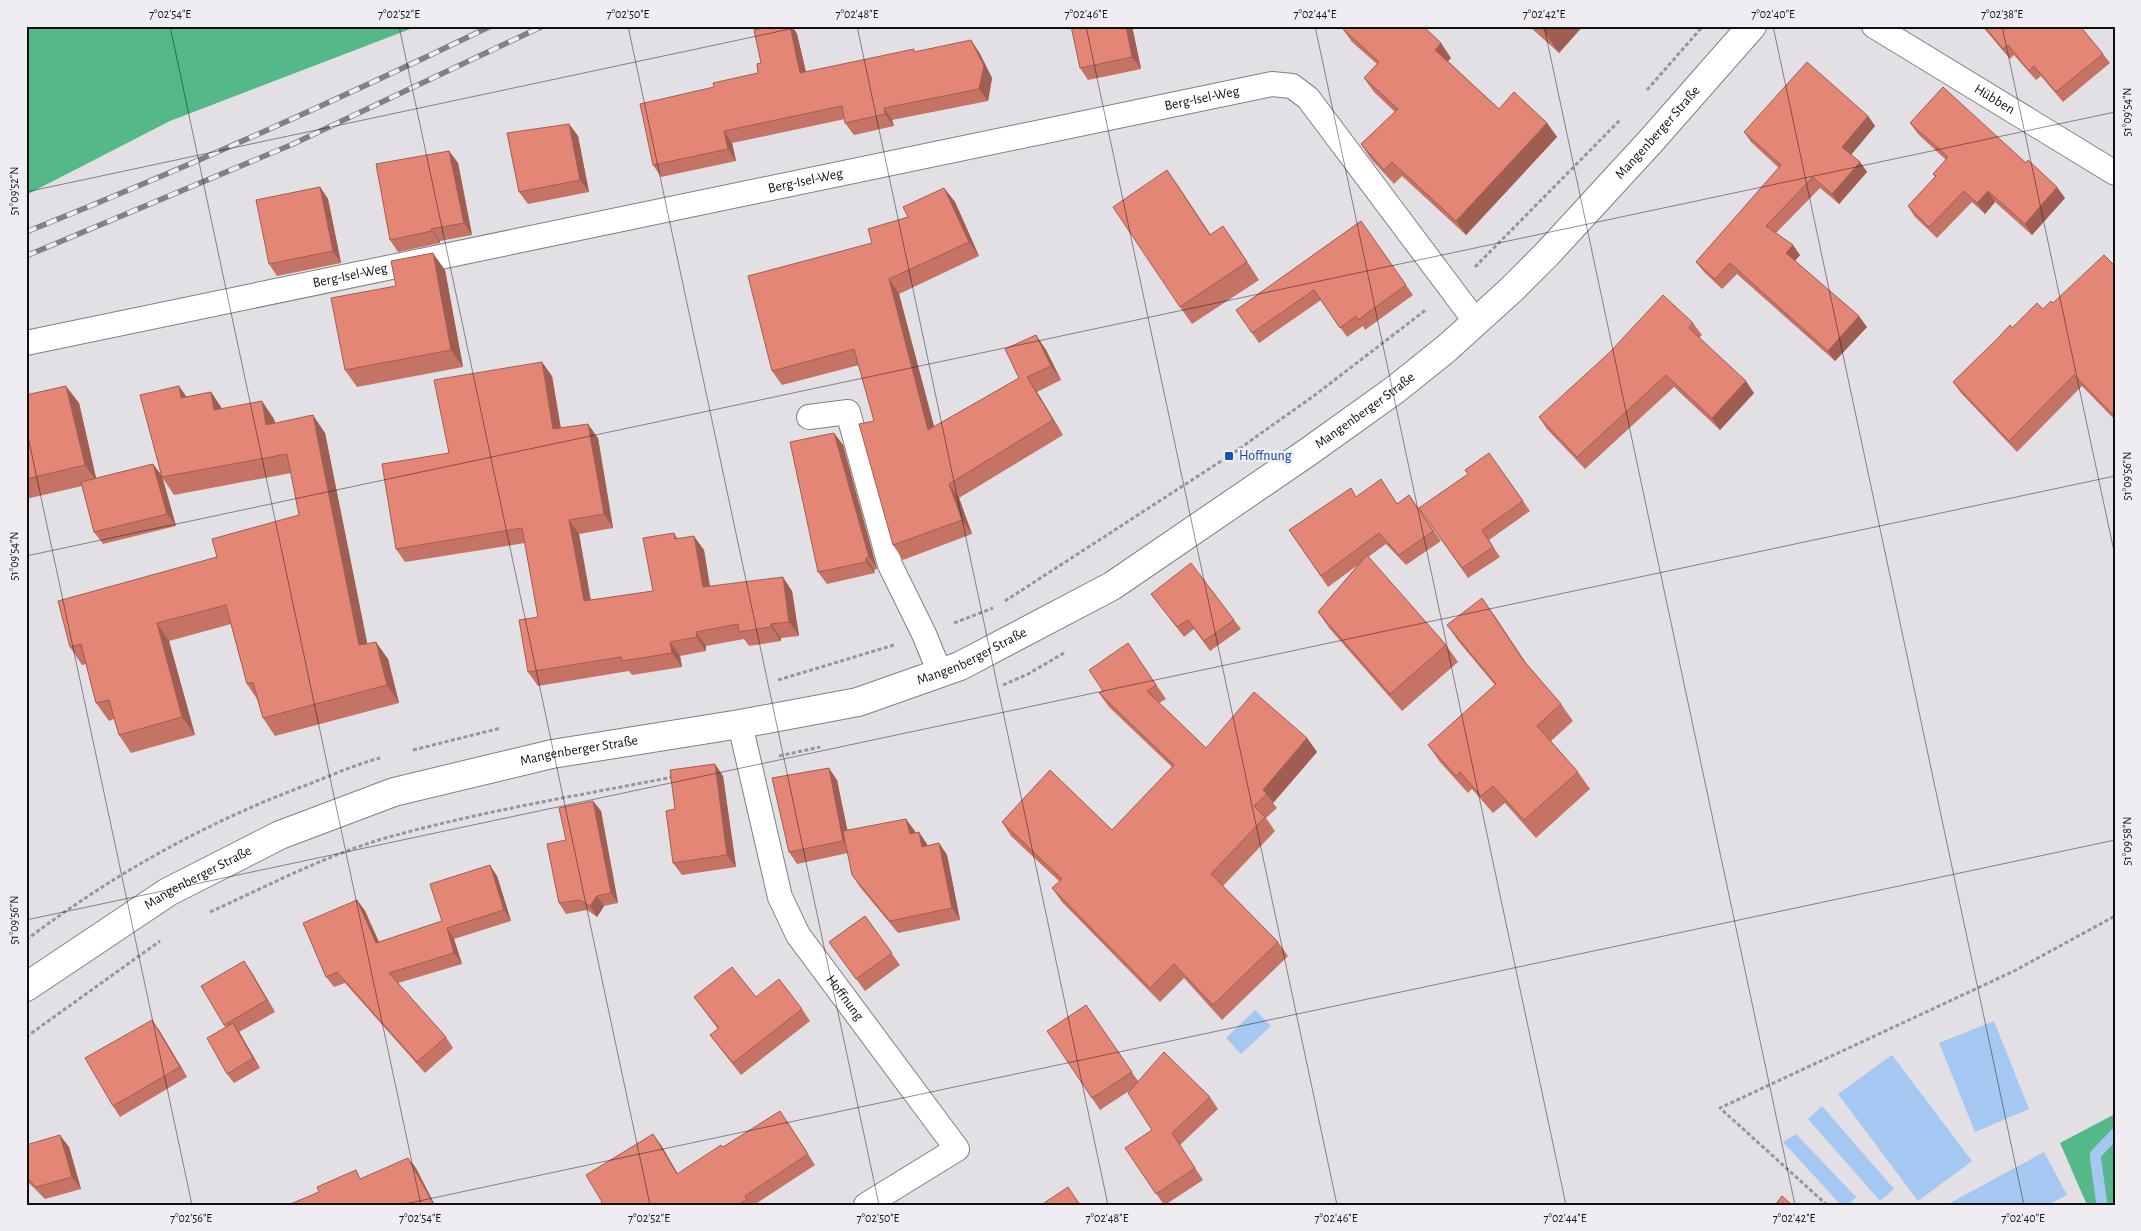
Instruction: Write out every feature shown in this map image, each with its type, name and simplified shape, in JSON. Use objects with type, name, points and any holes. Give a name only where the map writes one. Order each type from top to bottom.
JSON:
[{"type":"main road","name":"Mangenberger Straße","points":[[26,987],[168,892],[280,835],[394,792],[552,754],[740,724],[858,702],[960,666],[1112,586],[1308,452],[1396,388],[1476,322],[1511,290],[1596,201],[1752,26]]},
{"type":"lane","name":"Hübben","points":[[1874,26],[2115,173]]},
{"type":"lane","name":"Berg-Isel-Weg","points":[[26,343],[1272,84],[1292,86],[1308,98],[1476,322]]},
{"type":"lane","points":[[809,417],[848,412],[890,565],[924,634],[940,673]]},
{"type":"lane","name":"Hoffnung","points":[[740,724],[780,897],[798,935],[957,1149],[866,1205]]},
{"type":"path","points":[[1002,685],[1028,674],[1069,650]]},
{"type":"path","points":[[749,763],[822,746]]},
{"type":"path","points":[[204,914],[316,863],[382,840],[501,810],[682,776]]},
{"type":"path","points":[[1827,1205],[1720,1108],[2014,971],[2115,916]]},
{"type":"path","points":[[26,1037],[163,939]]},
{"type":"green space","points":[[26,26],[418,26],[170,121],[26,195]]},
{"type":"green space","points":[[2115,1114],[2115,1205],[2087,1205],[2060,1143]]},
{"type":"water","points":[[1255,1010],[1271,1026],[1241,1054],[1226,1038]]},
{"type":"water","points":[[1994,1021],[2029,1109],[1975,1132],[1939,1043]]},
{"type":"water","points":[[1892,1055],[1972,1161],[1918,1201],[1838,1094]]},
{"type":"water","points":[[1822,1106],[1894,1189],[1880,1201],[1808,1119]]},
{"type":"water","points":[[1796,1134],[1856,1197],[1848,1205],[1841,1205],[1783,1142]]},
{"type":"water","points":[[2044,1152],[2067,1195],[2048,1205],[1951,1205],[1950,1203]]},
{"type":"building","points":[[771,26],[790,26],[800,73],[914,49],[914,52],[971,40],[984,66],[979,89],[884,108],[885,114],[845,123],[842,106],[724,131],[728,149],[653,165],[640,104],[714,87],[713,83],[758,73],[757,64],[761,63],[754,30]]},
{"type":"building","points":[[1071,26],[1126,26],[1132,57],[1080,68]]},
{"type":"building","points":[[1344,26],[1423,26],[1441,43],[1435,50],[1499,109],[1514,92],[1547,123],[1456,221],[1392,162],[1384,170],[1361,144],[1398,109],[1364,78],[1379,62],[1342,28]]},
{"type":"building","points":[[1984,26],[2080,26],[2103,54],[2056,92],[2034,66],[2029,71],[2008,45],[2003,49]]},
{"type":"building","points":[[1807,62],[1868,116],[1842,147],[1860,162],[1832,194],[1813,177],[1766,226],[1793,245],[1786,253],[1859,316],[1828,351],[1730,263],[1715,279],[1696,262],[1781,165],[1744,132]]},
{"type":"building","points":[[1943,87],[2026,163],[2028,160],[2057,187],[2025,224],[1988,191],[1977,203],[1964,191],[1929,227],[1908,206],[1936,176],[1933,174],[1948,157],[1910,123]]},
{"type":"building","points":[[569,124],[580,180],[519,192],[507,133]]},
{"type":"building","points":[[449,151],[464,223],[431,229],[432,231],[390,240],[376,164]]},
{"type":"building","points":[[1167,170],[1210,235],[1223,226],[1247,262],[1180,307],[1113,207]]},
{"type":"building","points":[[320,187],[333,251],[269,264],[256,200]]},
{"type":"building","points":[[944,188],[969,242],[889,279],[928,430],[1019,378],[1005,349],[1036,335],[1051,366],[1027,377],[1053,420],[949,484],[962,520],[893,545],[859,424],[874,421],[854,349],[772,371],[748,276],[872,243],[868,229],[908,217],[903,207]]},
{"type":"building","points":[[1361,221],[1406,285],[1358,320],[1356,316],[1340,328],[1314,290],[1252,333],[1236,310]]},
{"type":"building","points":[[433,253],[451,350],[345,370],[331,298],[396,286],[391,261]]},
{"type":"building","points":[[2104,255],[2115,266],[2115,417],[2074,375],[2009,441],[1953,382],[2010,325],[2012,328],[2037,303],[2043,309],[2051,301],[2053,303]]},
{"type":"building","points":[[1663,295],[1693,323],[1689,328],[1746,381],[1712,418],[1666,375],[1577,457],[1539,417],[1610,352]]},
{"type":"building","points":[[542,362],[553,429],[588,424],[604,514],[569,520],[584,601],[653,591],[643,538],[674,533],[675,539],[694,536],[703,587],[783,577],[789,622],[771,624],[771,627],[739,632],[738,624],[696,632],[697,637],[670,642],[672,653],[622,661],[621,657],[528,672],[519,620],[538,617],[522,528],[396,549],[382,464],[449,453],[434,380]]},
{"type":"building","points":[[66,386],[85,465],[26,479],[26,395]]},
{"type":"building","points":[[179,386],[181,398],[211,392],[214,410],[262,401],[266,425],[313,415],[359,645],[376,642],[387,685],[263,718],[253,682],[247,684],[226,605],[157,623],[182,717],[119,735],[109,700],[96,703],[81,644],[70,647],[58,601],[217,557],[212,539],[299,515],[287,454],[162,477],[140,395]]},
{"type":"building","points":[[834,433],[869,557],[866,558],[866,562],[818,572],[790,442]]},
{"type":"building","points":[[1489,453],[1523,501],[1482,530],[1493,547],[1462,568],[1419,508],[1468,474],[1465,470]]},
{"type":"building","points":[[153,464],[167,514],[94,532],[81,482]]},
{"type":"building","points":[[1381,479],[1397,504],[1409,495],[1433,531],[1399,555],[1379,533],[1321,576],[1289,530],[1351,488],[1356,497]]},
{"type":"building","points":[[1367,555],[1446,645],[1390,694],[1318,612]]},
{"type":"building","points":[[1191,563],[1234,620],[1204,641],[1188,620],[1177,627],[1151,594]]},
{"type":"building","points":[[1482,598],[1523,660],[1561,704],[1537,726],[1578,772],[1524,820],[1493,786],[1481,796],[1460,772],[1456,776],[1428,745],[1496,684],[1447,625]]},
{"type":"building","points":[[1128,643],[1156,685],[1147,691],[1206,748],[1254,692],[1307,738],[1263,790],[1267,794],[1254,806],[1265,817],[1211,874],[1278,942],[1213,1005],[1174,964],[1150,988],[1052,888],[1062,879],[1002,822],[1050,770],[1112,830],[1174,765],[1099,693],[1103,691],[1089,670]]},
{"type":"building","points":[[715,764],[727,855],[673,863],[666,811],[675,809],[670,770]]},
{"type":"building","points":[[829,768],[843,841],[789,852],[772,778]]},
{"type":"building","points":[[593,801],[611,893],[597,896],[590,906],[580,900],[559,903],[547,844],[566,840],[559,808]]},
{"type":"building","points":[[906,819],[910,834],[919,832],[922,847],[939,843],[952,908],[890,921],[852,875],[843,831]]},
{"type":"building","points":[[490,865],[504,910],[447,928],[454,953],[389,973],[446,1037],[417,1062],[337,972],[326,977],[303,923],[357,900],[376,943],[442,921],[430,884]]},
{"type":"building","points":[[865,916],[892,953],[856,979],[829,942]]},
{"type":"building","points":[[244,961],[267,1000],[224,1025],[201,986]]},
{"type":"building","points":[[732,967],[756,997],[779,979],[802,1009],[733,1063],[710,1035],[719,1028],[694,997]]},
{"type":"building","points":[[1086,1005],[1132,1072],[1092,1098],[1047,1031]]},
{"type":"building","points":[[152,1020],[180,1067],[113,1106],[85,1058]]},
{"type":"building","points":[[233,1023],[253,1058],[227,1074],[207,1038]]},
{"type":"building","points":[[1164,1052],[1210,1097],[1172,1133],[1195,1168],[1156,1194],[1125,1148],[1152,1130],[1128,1093]]},
{"type":"building","points":[[780,1111],[808,1154],[745,1196],[747,1199],[738,1205],[599,1205],[602,1202],[586,1175],[653,1134],[677,1174],[721,1145],[723,1147]]},
{"type":"building","points":[[60,1135],[72,1177],[36,1187],[26,1177],[26,1145]]},
{"type":"building","points":[[408,1158],[434,1205],[288,1205],[319,1192],[317,1187],[356,1170],[360,1179]]},
{"type":"building","points":[[1068,1187],[1080,1205],[1041,1205]]},
{"type":"building","points":[[1782,1196],[1792,1205],[1775,1205]]},
{"type":"waterway","points":[[2102,1205],[2095,1155],[2115,1134]]},
{"type":"railway","points":[[26,232],[144,184],[260,133],[376,81],[491,26]]},
{"type":"railway","points":[[26,256],[293,144],[543,26]]},
{"type":"place","name":"Hoffnung","points":[[1229,456]]}]
